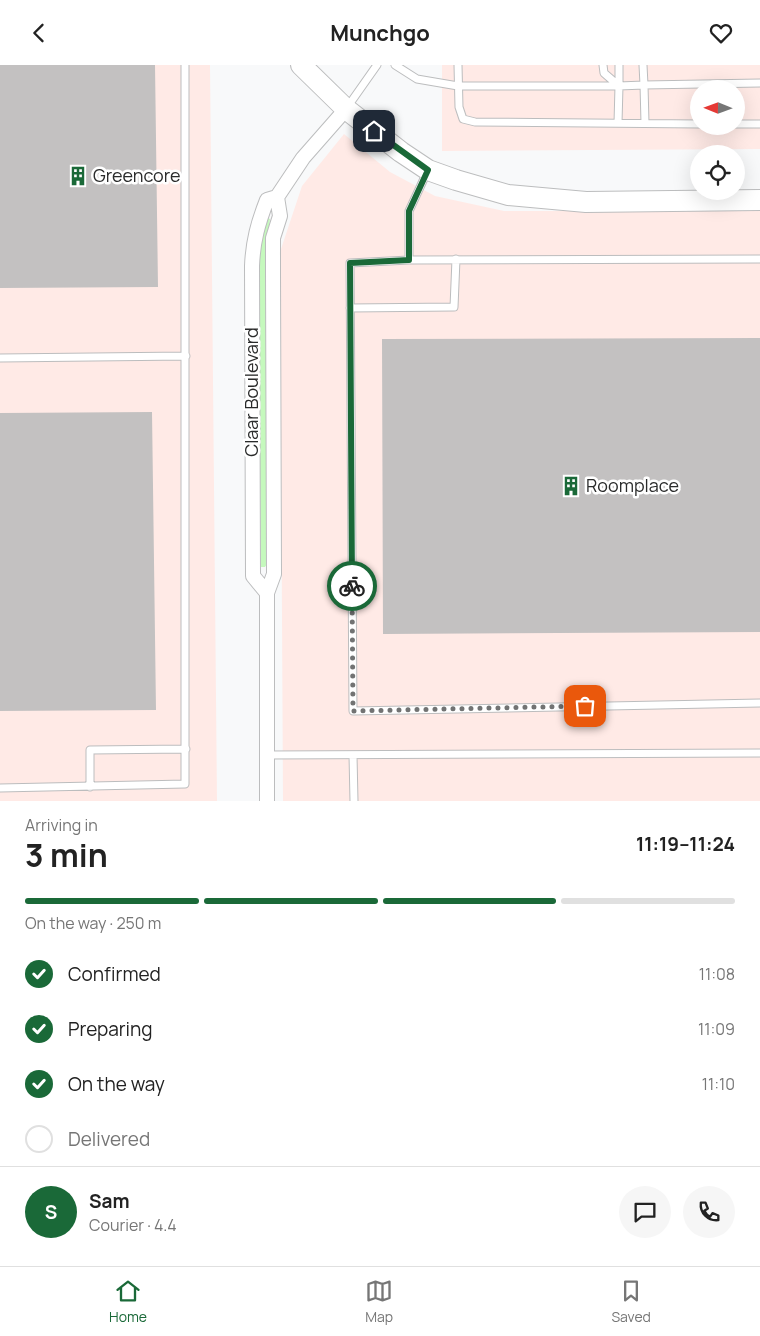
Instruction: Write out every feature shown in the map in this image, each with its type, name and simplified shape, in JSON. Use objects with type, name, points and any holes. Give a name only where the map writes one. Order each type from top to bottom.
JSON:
[{"type":"street","points":[[301,65],[346,109],[401,152],[428,170],[508,195],[586,202],[760,200]]},
{"type":"street","points":[[320,65],[346,109]]},
{"type":"street","name":"Claar Boulevard","points":[[267,593],[253,576],[253,242],[267,200],[277,197],[303,158],[346,109]]},
{"type":"street","name":"Claar Boulevard","points":[[267,801],[267,593],[274,573],[272,272],[273,238],[280,216],[277,197]]},
{"type":"lane","points":[[0,788],[185,784],[185,65]]},
{"type":"lane","points":[[346,109],[377,65]]},
{"type":"lane","points":[[395,65],[417,79],[458,86],[619,86],[760,83]]},
{"type":"lane","points":[[458,65],[459,107],[463,119],[475,122],[690,124]]},
{"type":"lane","points":[[604,65],[604,73],[619,86]]},
{"type":"lane","points":[[618,123],[619,65]]},
{"type":"lane","points":[[643,65],[645,123]]},
{"type":"lane","points":[[745,124],[760,124]]},
{"type":"lane","points":[[409,260],[409,211],[428,170]]},
{"type":"lane","points":[[350,308],[454,307],[456,259]]},
{"type":"lane","points":[[760,259],[456,259],[350,263],[353,711],[760,703]]},
{"type":"lane","points":[[0,358],[186,356]]},
{"type":"lane","points":[[90,787],[90,750],[186,749]]},
{"type":"lane","points":[[267,755],[760,753]]},
{"type":"lane","points":[[353,755],[354,801]]},
{"type":"shaded area","points":[[0,65],[210,65],[217,801],[0,801]]},
{"type":"shaded area","points":[[442,65],[760,65],[760,149],[745,149],[745,145],[690,145],[690,149],[442,151]]},
{"type":"shaded area","points":[[344,134],[390,172],[435,196],[504,211],[760,211],[760,801],[283,801],[280,252],[302,186]]},
{"type":"green space","points":[[268,218],[270,219],[266,252],[268,562],[265,567],[261,567],[258,280],[260,239]]},
{"type":"building","name":"Greencore","points":[[0,65],[155,65],[158,287],[0,288]]},
{"type":"building","name":"Roomplace","points":[[760,338],[760,632],[383,634],[382,339]]},
{"type":"building","points":[[152,412],[156,710],[0,711],[0,413]]},
{"type":"way so far","points":[[352,586],[353,711],[585,706]]},
{"type":"place","name":"Greencore","points":[[78,176]]},
{"type":"place","name":"Roomplace","points":[[571,486]]},
{"type":"route","points":[[352,586],[350,263],[409,260],[409,211],[428,170],[374,131]]}]
